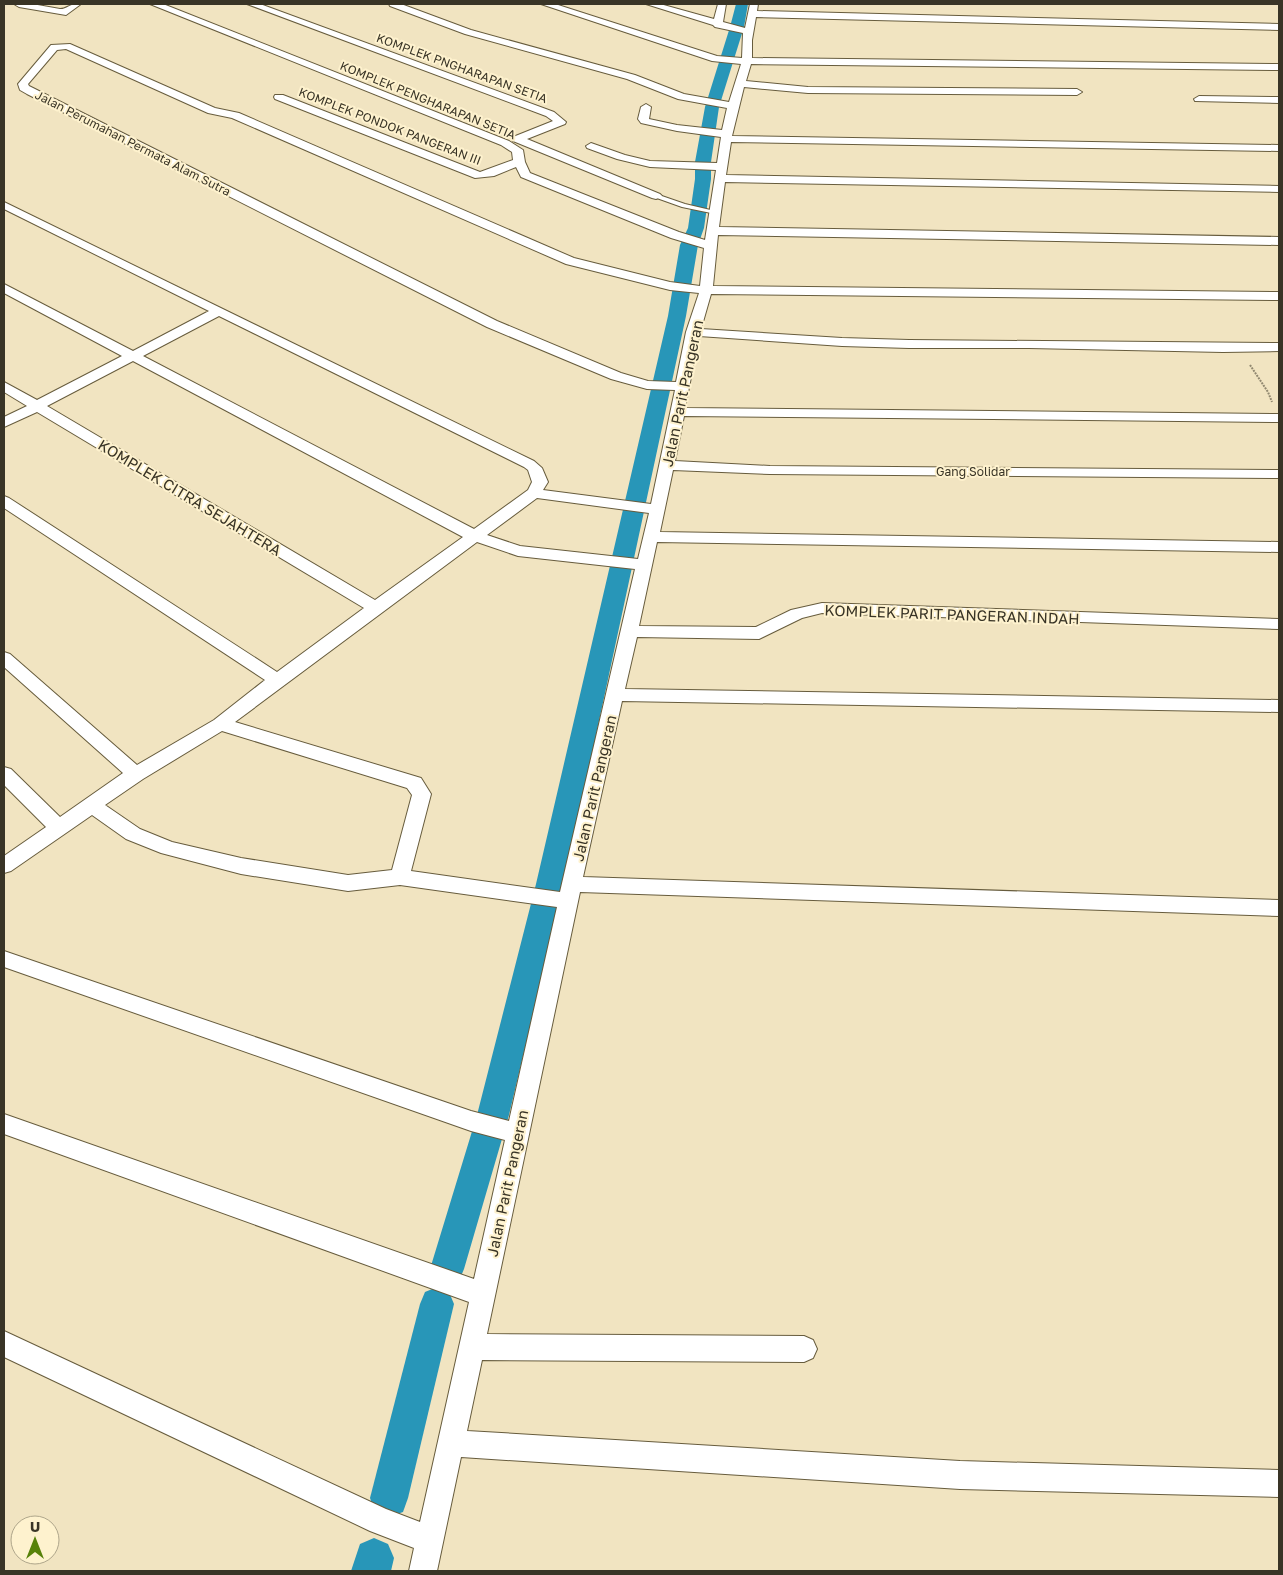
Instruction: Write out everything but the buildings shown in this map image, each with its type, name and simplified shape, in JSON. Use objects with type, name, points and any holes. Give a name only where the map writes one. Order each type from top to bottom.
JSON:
[{"type":"street","points":[[19,4],[66,12],[76,4]]},
{"type":"street","name":"KOMPLEK PENGHARAPAN SETIA","points":[[155,4],[505,142],[516,150],[525,174],[676,235],[709,228]]},
{"type":"street","name":"KOMPLEK PNGHARAPAN SETIA","points":[[252,4],[550,114],[560,122],[517,139],[656,196]]},
{"type":"street","points":[[393,4],[468,32],[631,76],[667,92],[705,102],[730,105]]},
{"type":"street","points":[[546,4],[716,59],[740,61],[1279,68]]},
{"type":"street","points":[[651,4],[720,25],[747,27],[1279,26]]},
{"type":"street","points":[[720,25],[722,4]]},
{"type":"street","name":"Jalan Parit Pangeran","points":[[422,1571],[483,1294],[511,1131],[565,895],[616,695],[651,537],[651,508],[667,465],[678,412],[676,386],[693,332],[702,289],[709,228],[724,135],[730,105],[740,83],[740,61],[747,27]]},
{"type":"street","name":"Jalan Perumahan Permata Alam Sutra","points":[[670,286],[570,260],[235,115],[212,111],[67,46],[54,47],[23,84],[24,88],[31,92],[492,324],[616,376],[647,385],[676,386]]},
{"type":"street","points":[[740,83],[808,90],[1077,92]]},
{"type":"street","name":"KOMPLEK PONDOK PANGERAN III","points":[[279,97],[479,176],[490,174],[519,162]]},
{"type":"street","points":[[1199,99],[1279,100]]},
{"type":"street","points":[[646,108],[643,119],[645,121],[724,135],[1279,148]]},
{"type":"street","points":[[591,146],[621,157],[650,164],[719,170],[1279,189]]},
{"type":"street","points":[[4,205],[529,464],[535,468],[540,482],[534,493],[277,680],[220,724],[136,774],[93,806],[4,866]]},
{"type":"street","points":[[709,228],[1279,241]]},
{"type":"street","points":[[670,286],[702,289],[920,294],[1279,296]]},
{"type":"street","points":[[4,288],[474,536],[518,551],[645,565]]},
{"type":"street","points":[[4,423],[219,311]]},
{"type":"street","points":[[693,332],[842,342],[909,344],[1279,347]]},
{"type":"street","name":"KOMPLEK CITRA SEJAHTERA","points":[[4,386],[376,608]]},
{"type":"street","points":[[678,412],[1275,418]]},
{"type":"street","name":"Gang Solidar","points":[[667,465],[770,470],[1279,474]]},
{"type":"street","points":[[534,493],[651,508]]},
{"type":"street","points":[[4,501],[277,680]]},
{"type":"street","points":[[651,537],[1279,547]]},
{"type":"street","name":"KOMPLEK PARIT PANGERAN INDAH","points":[[630,631],[759,633],[798,614],[822,608],[1279,624]]},
{"type":"street","points":[[4,658],[136,774]]},
{"type":"street","points":[[616,695],[1279,706]]},
{"type":"street","points":[[220,724],[414,783],[422,794],[400,877]]},
{"type":"street","points":[[4,774],[60,828]]},
{"type":"street","points":[[93,806],[133,834],[168,848],[241,866],[348,883],[400,877],[528,895],[1279,908]]},
{"type":"street","points":[[4,959],[471,1121],[511,1131]]},
{"type":"street","points":[[4,1124],[483,1294]]},
{"type":"street","points":[[4,1344],[380,1521],[430,1540]]},
{"type":"street","points":[[472,1347],[804,1349]]},
{"type":"street","points":[[451,1443],[960,1475],[1279,1484]]},
{"type":"lane","points":[[656,196],[684,206],[709,228]]},
{"type":"path","points":[[1236,347],[1245,357],[1268,392],[1275,418]]},
{"type":"waterway","points":[[447,1269],[493,1115],[550,884],[677,316],[689,245],[696,228],[703,179],[703,162],[712,107],[737,27],[742,4]]},
{"type":"waterway","points":[[389,1498],[437,1304]]},
{"type":"waterway","points":[[371,1571],[374,1558]]}]
